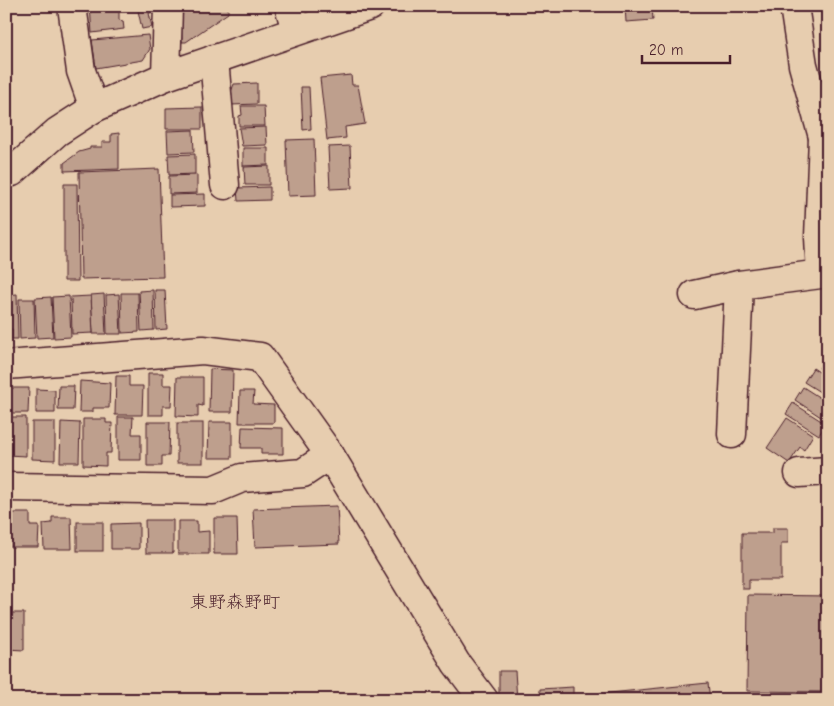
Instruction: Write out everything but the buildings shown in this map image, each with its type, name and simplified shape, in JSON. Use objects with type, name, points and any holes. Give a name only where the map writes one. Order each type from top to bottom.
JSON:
[{"type":"street","points":[[72,6],[81,71],[94,108]]},
{"type":"street","points":[[166,76],[168,6]]},
{"type":"street","points":[[6,174],[12,172],[58,132],[94,108],[166,76],[214,60],[292,18],[370,6]]},
{"type":"street","points":[[694,296],[740,285],[821,274],[820,237],[825,137],[803,65],[794,6]]},
{"type":"street","points":[[214,60],[225,186]]},
{"type":"street","points":[[732,434],[740,285]]},
{"type":"street","points":[[6,365],[203,350],[260,357],[330,455],[456,663],[484,700]]},
{"type":"street","points":[[6,487],[213,490],[242,478],[303,473],[330,455]]},
{"type":"street","points":[[799,474],[828,471]]},
{"type":"district","name":"東野森野町","points":[[235,602]]}]
